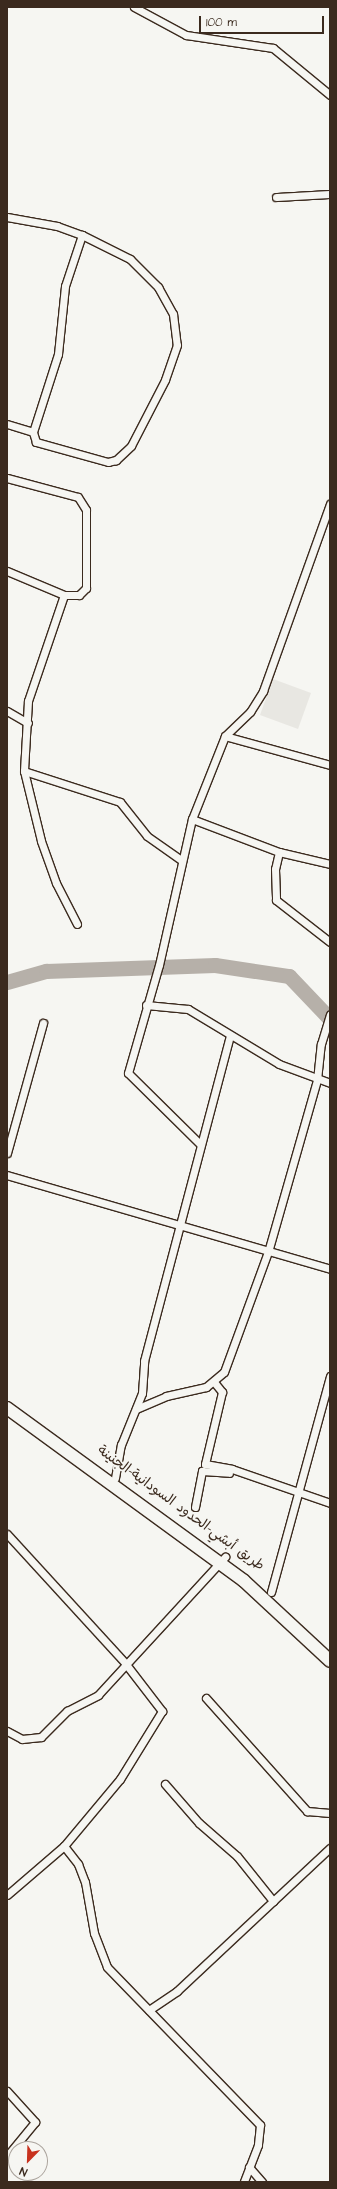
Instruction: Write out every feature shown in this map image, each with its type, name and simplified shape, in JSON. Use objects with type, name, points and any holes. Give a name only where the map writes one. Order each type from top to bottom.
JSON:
[{"type":"highway","name":"طريق أبشي-الحدود السودانية-الجنينة","points":[[7,1398],[115,1478],[165,1519],[270,1592],[296,1622],[330,1649]]},
{"type":"highway","points":[[7,1408],[165,1519]]},
{"type":"highway","points":[[223,1560],[296,1622],[330,1661]]},
{"type":"street","points":[[134,7],[186,35],[273,48],[330,95]]},
{"type":"street","points":[[276,197],[330,194]]},
{"type":"street","points":[[7,217],[57,226],[82,236],[130,259],[158,287],[173,314],[176,345],[144,422],[126,452],[116,460],[100,462],[36,442],[33,432],[58,354],[65,286],[82,236]]},
{"type":"street","points":[[7,424],[33,432]]},
{"type":"street","points":[[7,478],[78,497],[86,510],[86,588],[79,595],[64,594],[7,571]]},
{"type":"street","points":[[200,1144],[128,1073],[146,1005],[159,965],[181,860],[192,818],[225,736],[250,712],[263,691],[330,504]]},
{"type":"street","points":[[64,594],[28,701],[28,723],[24,771],[41,841],[56,883],[77,924]]},
{"type":"street","points":[[7,711],[28,723]]},
{"type":"street","points":[[225,736],[330,765]]},
{"type":"street","points":[[24,771],[120,802],[147,836],[181,860]]},
{"type":"street","points":[[192,818],[279,852],[330,864]]},
{"type":"street","points":[[279,852],[275,869],[276,900],[330,942]]},
{"type":"street","points":[[146,1005],[188,1009],[279,1064],[317,1080],[330,1083]]},
{"type":"street","points":[[136,1409],[214,1382],[224,1372],[242,1330],[268,1252],[317,1080],[321,1044],[330,1014]]},
{"type":"street","points":[[7,1153],[43,1023]]},
{"type":"street","points":[[115,1478],[121,1445],[136,1409],[144,1361],[200,1144],[230,1035]]},
{"type":"street","points":[[7,1174],[330,1269]]},
{"type":"street","points":[[270,1592],[330,1376]]},
{"type":"street","points":[[214,1382],[222,1392],[205,1464],[232,1469],[298,1494],[330,1503]]},
{"type":"street","points":[[195,1507],[202,1471],[262,1480]]},
{"type":"street","points":[[7,1534],[125,1663],[162,1713],[120,1780],[64,1846],[7,1895]]},
{"type":"street","points":[[7,1732],[22,1739],[41,1737],[67,1711],[98,1695],[125,1663],[159,1631],[223,1560]]},
{"type":"street","points":[[206,1698],[307,1811],[330,1813]]},
{"type":"street","points":[[165,1784],[199,1823],[237,1856],[273,1901]]},
{"type":"street","points":[[64,1846],[78,1864],[85,1882],[94,1933],[107,1966],[260,2125],[258,2145],[244,2182]]},
{"type":"street","points":[[149,2010],[177,1991],[330,1848]]},
{"type":"street","points":[[7,2091],[34,2122],[7,2156]]},
{"type":"street","points":[[249,2167],[262,2182]]},
{"type":"shaded area","points":[[273,679],[311,693],[298,729],[260,715]]},
{"type":"waterway","points":[[7,982],[46,971],[215,965],[289,976],[330,1019]]}]
